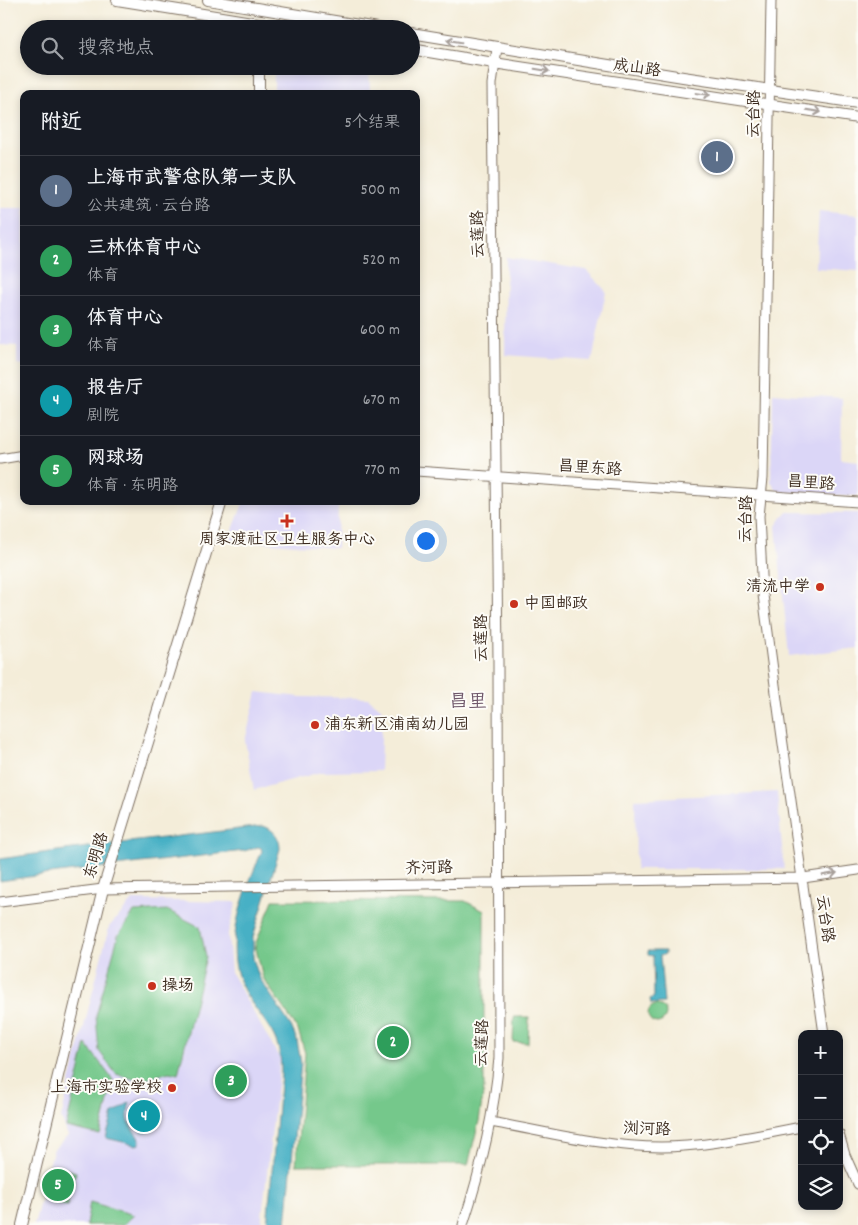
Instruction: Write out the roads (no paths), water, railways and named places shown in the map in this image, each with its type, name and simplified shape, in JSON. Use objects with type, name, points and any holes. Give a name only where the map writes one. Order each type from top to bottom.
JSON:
[{"type":"main road","points":[[117,0],[226,20]]},
{"type":"main road","points":[[208,0],[259,4],[338,20]]},
{"type":"main road","points":[[259,4],[259,20]]},
{"type":"main road","name":"成山路","points":[[420,35],[858,103]]},
{"type":"main road","name":"成山路","points":[[420,51],[858,118]]},
{"type":"main road","points":[[259,75],[259,90]]},
{"type":"main road","name":"东明路","points":[[22,1225],[103,889],[221,505]]},
{"type":"street","name":"云台路","points":[[771,0],[764,469],[760,516],[763,595],[780,730],[803,878],[823,1030]]},
{"type":"street","name":"云莲路","points":[[464,1225],[479,1174],[491,1122],[498,1058],[499,882],[492,84],[497,48]]},
{"type":"street","points":[[0,459],[20,455]]},
{"type":"street","name":"昌里东路","points":[[420,471],[762,496]]},
{"type":"street","name":"昌里路","points":[[762,496],[858,502]]},
{"type":"street","name":"齐河路","points":[[0,902],[103,889],[803,878],[858,870]]},
{"type":"street","name":"浏河路","points":[[491,1122],[626,1146],[662,1147],[698,1145],[798,1129]]},
{"type":"street","points":[[843,1149],[846,1160],[858,1184]]},
{"type":"water","points":[[263,826],[276,834],[280,849],[253,937],[253,958],[259,977],[291,1026],[297,1040],[301,1063],[286,1225],[267,1225],[281,1074],[279,1050],[272,1032],[247,996],[239,978],[235,960],[234,942],[237,923],[248,886],[262,851],[261,848],[0,881],[0,859]]},
{"type":"water","points":[[648,951],[665,951],[665,954],[660,956],[664,1003],[651,1004],[650,999],[654,997],[653,956],[648,955]]},
{"type":"water","points":[[130,1102],[128,1119],[140,1140],[139,1144],[136,1145],[106,1138],[113,1114]]},
{"type":"waterway","points":[[140,1103],[148,1103],[155,1117],[153,1124],[147,1131],[142,1131],[134,1121],[135,1110],[140,1103]]},
{"type":"place","name":"上海市武警总队第一支队","points":[[717,157]]},
{"type":"place","name":"周家渡社区卫生服务中心","points":[[287,521]]},
{"type":"place","name":"清流中学","points":[[820,587]]},
{"type":"place","name":"中国邮政","points":[[514,604]]},
{"type":"place","name":"浦东新区浦南幼儿园","points":[[315,725]]},
{"type":"place","name":"操场","points":[[152,986]]},
{"type":"place","name":"三林体育中心","points":[[393,1042]]},
{"type":"place","name":"体育中心","points":[[231,1081]]},
{"type":"place","name":"上海市实验学校","points":[[172,1088]]},
{"type":"place","name":"报告厅","points":[[144,1116]]},
{"type":"place","name":"网球场","points":[[58,1185]]},
{"type":"district","name":"昌里","points":[[468,703]]}]
